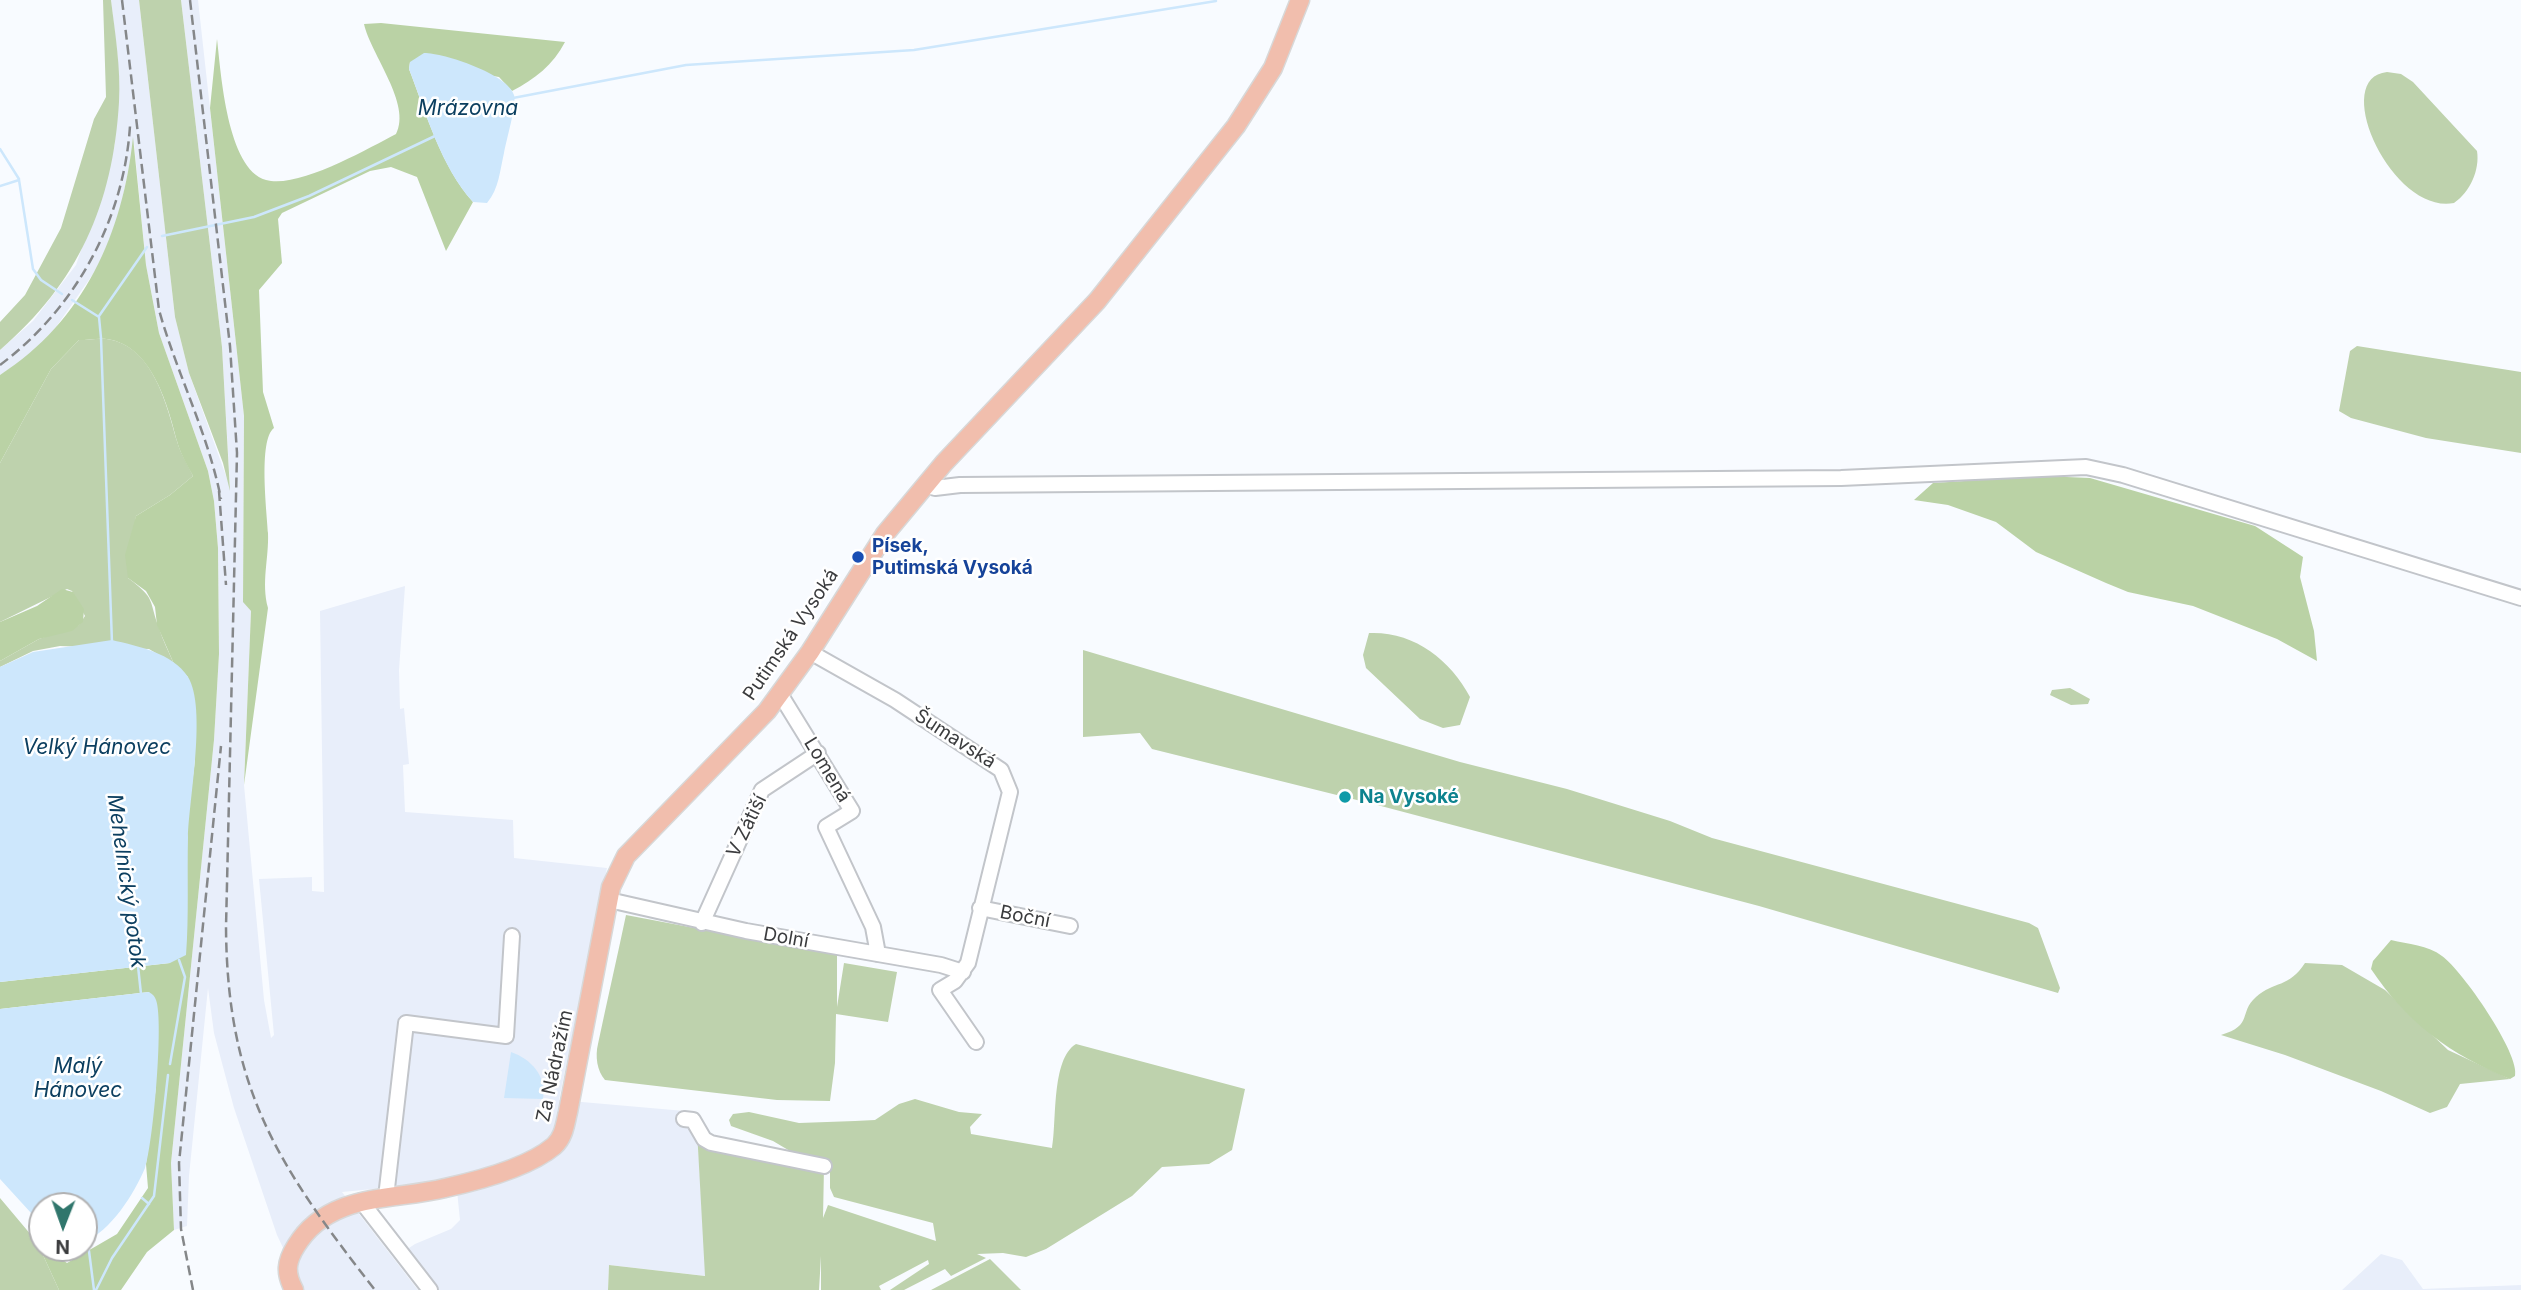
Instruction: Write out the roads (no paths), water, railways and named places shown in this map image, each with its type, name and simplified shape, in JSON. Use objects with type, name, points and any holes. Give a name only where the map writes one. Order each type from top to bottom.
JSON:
[{"type":"main road","name":"Putimská Vysoká","points":[[609,900],[615,876],[635,843],[767,711],[810,652],[864,563],[925,485],[1097,301],[1236,126],[1273,68],[1300,0]]},
{"type":"main road","name":"Za Nádražím","points":[[294,1290],[286,1267],[294,1249],[315,1223],[338,1209],[386,1196],[443,1189],[507,1170],[547,1150],[561,1137],[609,900]]},
{"type":"street","points":[[944,463],[960,485]]},
{"type":"street","points":[[925,485],[936,488],[960,485],[1840,478],[2086,467],[2123,475],[2521,598]]},
{"type":"street","name":"Šumavská","points":[[810,652],[895,700],[1001,769],[1010,792],[963,972]]},
{"type":"street","name":"Lomená","points":[[780,694],[852,811],[826,827],[873,927],[878,954]]},
{"type":"street","name":"V Zátiší","points":[[702,923],[762,790],[818,753]]},
{"type":"street","name":"Dolní","points":[[609,900],[702,923],[963,972]]},
{"type":"street","name":"Boční","points":[[980,908],[1070,926]]},
{"type":"street","points":[[386,1196],[406,1023],[506,1036],[512,936]]},
{"type":"street","points":[[963,972],[940,990],[976,1042]]},
{"type":"street","points":[[684,1119],[693,1120],[704,1139],[711,1143],[824,1166]]},
{"type":"street","points":[[361,1201],[430,1290]]},
{"type":"water","name":"Mrázovna","points":[[424,53],[460,61],[488,72],[509,87],[514,95],[513,114],[499,179],[487,203],[473,202],[452,173],[435,139],[409,69],[410,62]]},
{"type":"water","name":"Velký Hánovec","points":[[112,640],[164,656],[188,677],[193,691],[197,731],[188,837],[186,955],[170,963],[0,982],[0,667],[33,652]]},
{"type":"water","name":"Malý Hánovec","points":[[149,992],[156,1000],[158,1056],[154,1110],[145,1168],[120,1211],[98,1233],[98,1192],[28,1192],[28,1210],[0,1179],[0,1009]]},
{"type":"water","points":[[511,1052],[525,1059],[536,1070],[544,1091],[543,1099],[504,1098]]},
{"type":"waterway","points":[[513,98],[686,65],[914,50],[1216,1]]},
{"type":"waterway","points":[[162,236],[254,217],[309,196],[437,135]]},
{"type":"waterway","points":[[0,149],[19,179]]},
{"type":"waterway","name":"Mehelnický potok","points":[[0,186],[19,180],[33,269],[41,280],[62,294]]},
{"type":"waterway","points":[[99,316],[147,247]]},
{"type":"waterway","name":"Mehelnický potok","points":[[72,300],[99,317],[112,643]]},
{"type":"waterway","points":[[170,1064],[185,977],[179,960]]},
{"type":"waterway","name":"Mehelnický potok","points":[[138,966],[141,994]]},
{"type":"waterway","points":[[96,1290],[112,1258],[154,1196],[168,1075]]},
{"type":"waterway","points":[[142,1198],[149,1204]]},
{"type":"waterway","name":"Mehelnický potok","points":[[90,1262],[94,1290]]},
{"type":"railway","points":[[122,0],[159,310],[208,451],[221,499]]},
{"type":"railway","points":[[190,0],[230,346],[237,453],[226,927],[229,984],[236,1035],[248,1081],[265,1124],[286,1164],[311,1204],[375,1290]]},
{"type":"railway","points":[[0,365],[27,343],[51,317],[73,290],[91,260],[118,195],[130,126]]},
{"type":"railway","points":[[219,491],[226,585]]},
{"type":"railway","points":[[193,1290],[181,1229],[179,1163],[221,746]]},
{"type":"place","name":"Písek, Putimská Vysoká","points":[[858,557]]},
{"type":"place","name":"Na Vysoké","points":[[1345,797]]}]
